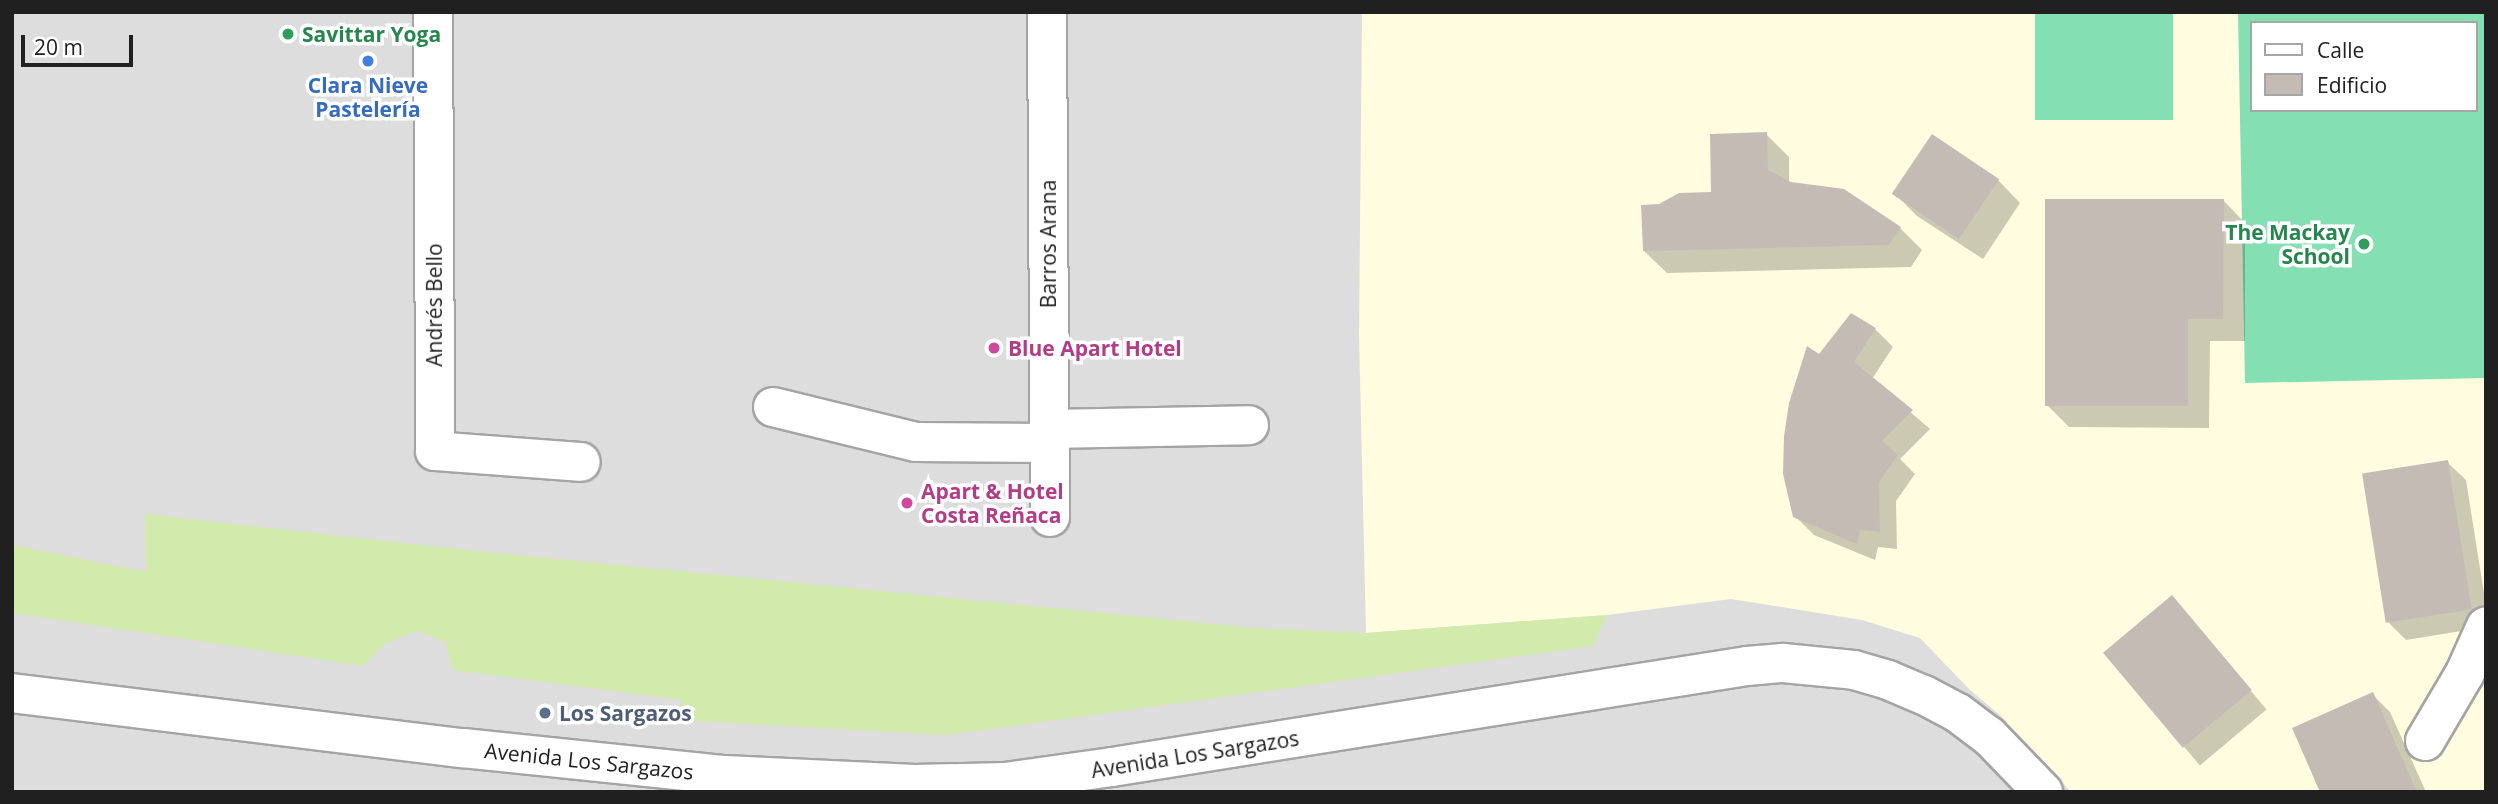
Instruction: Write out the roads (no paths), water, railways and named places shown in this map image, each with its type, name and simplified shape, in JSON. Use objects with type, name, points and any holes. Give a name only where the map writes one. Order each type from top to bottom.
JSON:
[{"type":"street","name":"Andrés Bello","points":[[433,12],[435,452],[581,462]]},
{"type":"street","name":"Barros Arana","points":[[1047,12],[1050,517]]},
{"type":"street","points":[[773,407],[916,442],[1249,425]]},
{"type":"street","points":[[2425,741],[2465,673],[2486,626]]},
{"type":"street","name":"Avenida Los Sargazos","points":[[12,693],[727,783],[915,784],[1005,782],[1747,666],[1783,663],[1854,670],[1924,695],[1958,713],[1989,736],[2042,792]]},
{"type":"place","name":"Savittar Yoga","points":[[288,34]]},
{"type":"place","name":"Clara Nieve Pastelería","points":[[368,61]]},
{"type":"place","name":"The Mackay School","points":[[2364,244]]},
{"type":"place","name":"Blue Apart Hotel","points":[[994,348]]},
{"type":"place","name":"Apart & Hotel Costa Reñaca","points":[[907,503]]},
{"type":"place","name":"Los Sargazos","points":[[545,713]]}]
